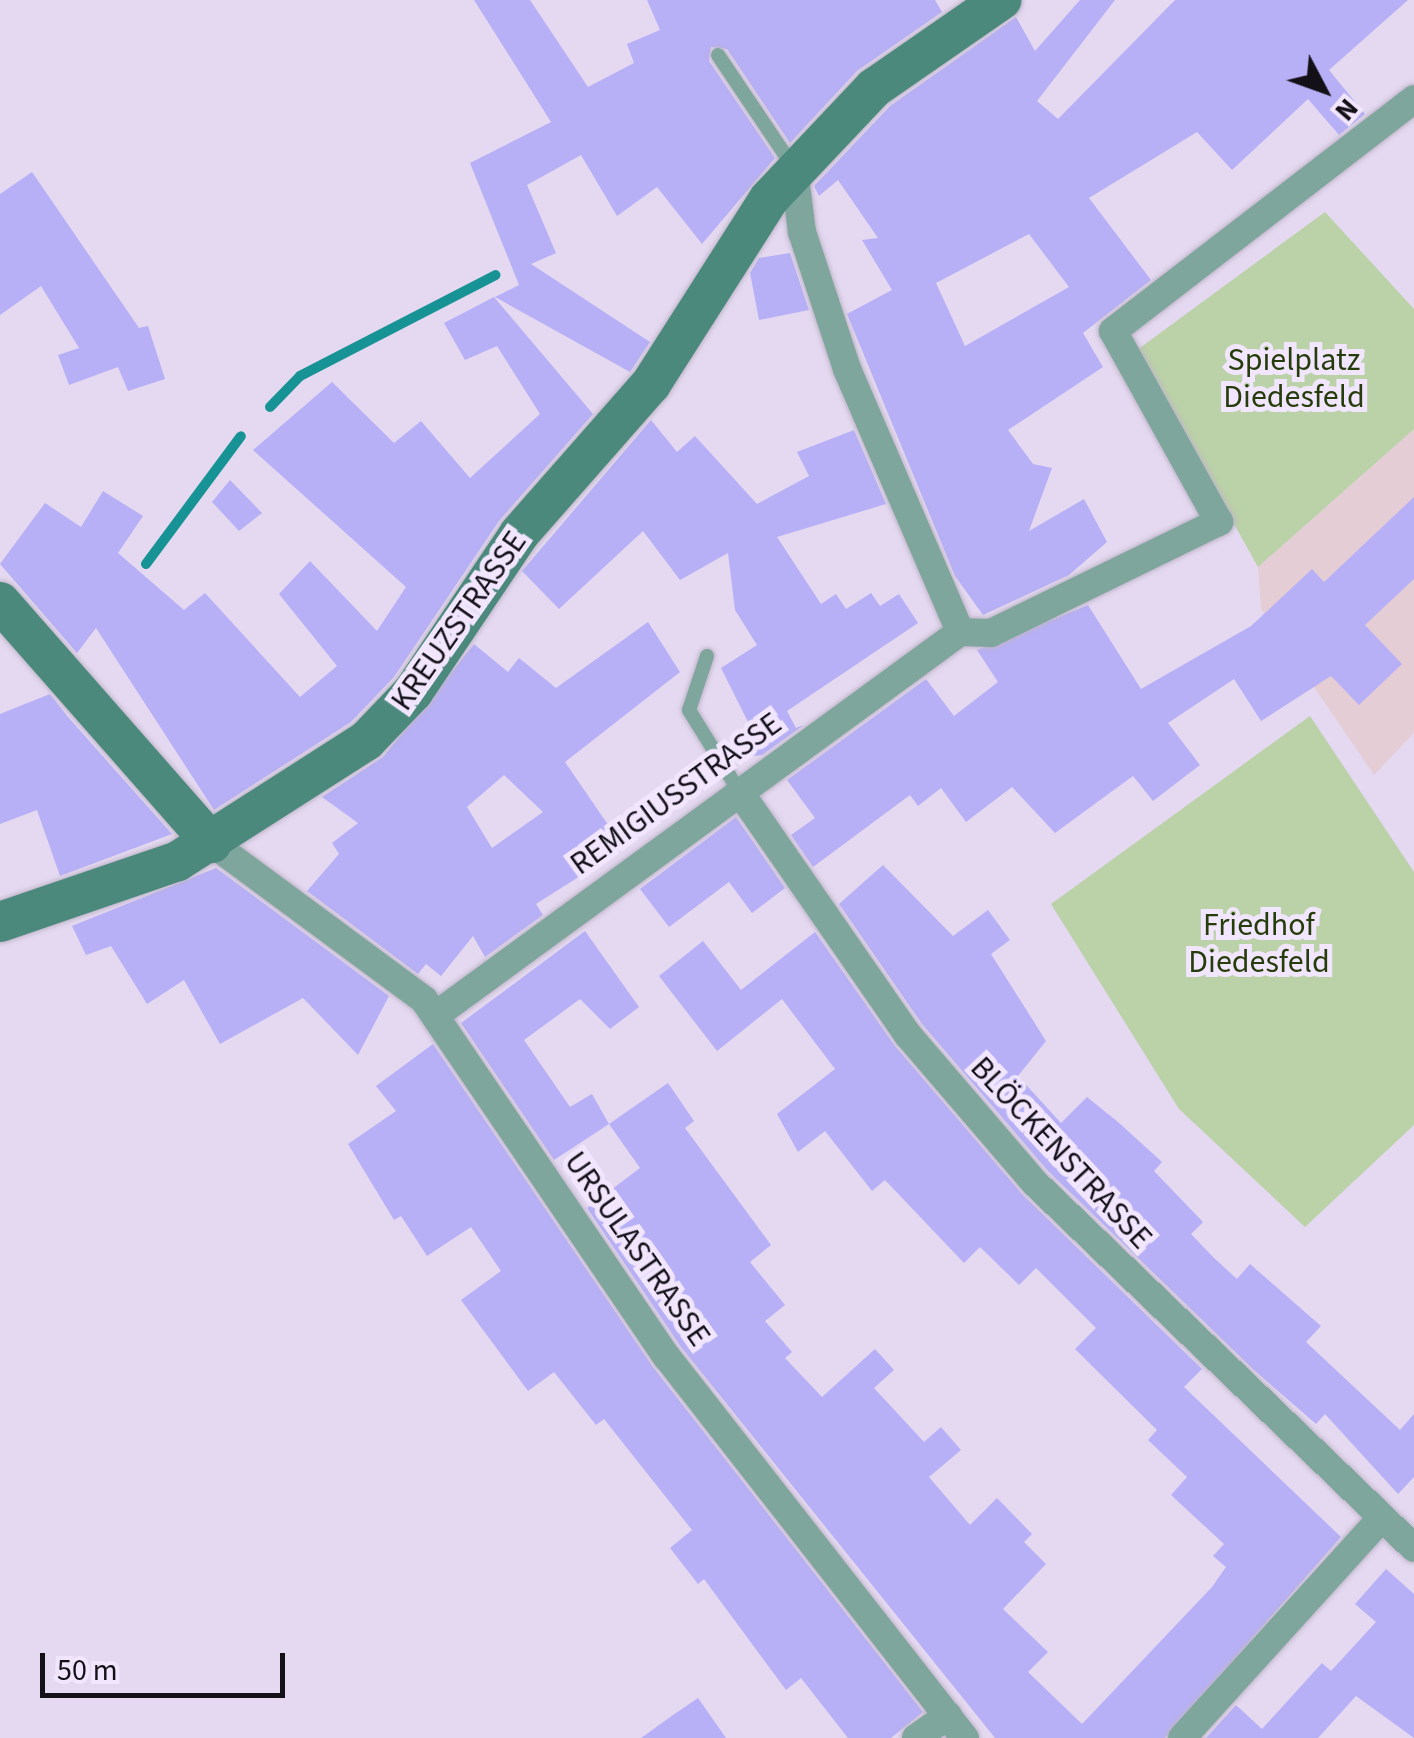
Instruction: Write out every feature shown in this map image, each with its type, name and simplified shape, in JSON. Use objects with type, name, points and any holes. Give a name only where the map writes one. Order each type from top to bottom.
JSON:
[{"type":"street","name":"KREUZSTRASSE","points":[[0,922],[113,888],[212,842],[337,764],[393,716],[520,534],[650,384],[733,242],[794,169],[874,88],[1001,0]]},
{"type":"street","name":"REMIGIUSSTRASSE","points":[[436,1015],[960,632],[991,633],[1219,522],[1113,331],[1414,100]]},
{"type":"street","points":[[794,169],[802,232],[848,369],[960,632]]},
{"type":"street","points":[[0,602],[212,842]]},
{"type":"street","name":"BLÖCKENSTRASSE","points":[[740,791],[908,1035],[1034,1183],[1378,1522],[1414,1548]]},
{"type":"street","name":"URSULASTRASSE","points":[[212,842],[436,1015],[667,1357],[956,1727]]},
{"type":"street","points":[[1182,1738],[1378,1522]]},
{"type":"street","points":[[916,1738],[956,1727]]},
{"type":"lane","points":[[718,56],[794,169]]},
{"type":"lane","points":[[707,656],[689,710],[740,791]]},
{"type":"shaded area","points":[[1414,429],[1414,733],[1374,775],[1261,609],[1258,567]]},
{"type":"green space","name":"Spielplatz Diedesfeld","points":[[1325,212],[1414,309],[1414,429],[1258,567],[1137,350]]},
{"type":"green space","name":"Friedhof Diedesfeld","points":[[1310,716],[1414,872],[1414,1125],[1305,1227],[1179,1109],[1051,904]]},
{"type":"building","points":[[474,0],[530,0],[588,87],[634,63],[627,44],[660,30],[647,0],[935,0],[942,12],[857,71],[790,143],[727,49],[711,47],[709,61],[775,158],[702,244],[657,187],[617,216],[581,155],[527,185],[556,253],[531,264],[650,342],[630,372],[495,297],[519,285],[470,163],[551,122]]},
{"type":"building","points":[[1080,0],[1115,0],[1037,101],[1058,119],[1175,0],[1408,0],[1329,70],[1365,114],[1339,135],[1308,99],[1232,170],[1197,132],[1089,198],[1151,280],[1083,333],[1103,367],[1008,430],[1033,464],[1052,468],[1029,531],[1084,499],[1107,542],[1069,575],[983,615],[955,576],[847,314],[892,290],[862,240],[878,238],[838,180],[819,196],[814,186],[890,106],[1016,17],[1035,51]],"holes":[[[1029,234],[1069,287],[965,346],[936,283]]]},
{"type":"building","points":[[32,172],[139,328],[148,326],[165,379],[128,391],[118,367],[69,385],[58,355],[79,348],[41,286],[0,315],[0,194]]},
{"type":"building","points":[[790,253],[809,310],[759,320],[750,273],[759,258]]},
{"type":"building","points":[[494,297],[593,414],[499,521],[394,677],[351,722],[214,810],[96,628],[77,653],[0,564],[45,503],[81,527],[103,491],[143,516],[118,553],[184,610],[205,593],[300,697],[337,666],[279,594],[310,561],[377,631],[406,587],[253,450],[332,382],[394,443],[421,421],[470,478],[540,414],[497,346],[465,360],[444,323]]},
{"type":"building","points":[[651,420],[677,452],[695,436],[757,504],[809,476],[797,452],[854,430],[886,504],[777,537],[821,604],[836,594],[846,609],[871,593],[880,606],[899,594],[918,623],[787,711],[796,728],[804,725],[762,755],[746,757],[752,730],[721,668],[757,645],[735,610],[728,553],[680,580],[643,531],[559,609],[522,571]]},
{"type":"building","points":[[230,480],[262,513],[239,531],[212,502]]},
{"type":"building","points":[[1414,497],[1414,579],[1365,625],[1402,664],[1359,705],[1331,676],[1261,721],[1234,679],[1168,723],[1200,765],[1153,801],[1133,776],[1055,833],[1012,787],[966,822],[941,788],[918,806],[910,795],[813,867],[791,835],[815,818],[787,780],[926,679],[954,716],[998,682],[977,650],[1088,605],[1141,689],[1251,626],[1312,569],[1324,582]]},
{"type":"building","points":[[648,622],[680,672],[565,762],[624,848],[536,904],[543,915],[485,957],[473,936],[441,976],[426,964],[418,974],[307,891],[339,854],[332,843],[358,823],[322,797],[383,757],[474,644],[508,672],[519,658],[556,688]],"holes":[[[504,775],[543,812],[492,848],[467,807]]]},
{"type":"building","points":[[50,694],[172,834],[60,876],[37,810],[0,824],[0,714]]},
{"type":"building","points":[[736,817],[785,888],[752,913],[729,882],[669,927],[640,889]]},
{"type":"building","points":[[883,865],[953,936],[988,910],[1010,940],[991,954],[1046,1041],[1018,1076],[1061,1123],[1087,1097],[1118,1122],[1162,1162],[1154,1171],[1203,1222],[1191,1234],[1214,1258],[1237,1279],[1250,1264],[1321,1326],[1306,1342],[1400,1430],[1414,1414],[1414,1477],[1398,1494],[1325,1414],[1316,1424],[1254,1370],[1048,1171],[922,1024],[839,904]]},
{"type":"building","points":[[216,868],[389,996],[358,1055],[303,998],[220,1044],[184,980],[147,1004],[111,946],[86,955],[72,926]]},
{"type":"building","points":[[585,931],[639,1007],[610,1029],[580,999],[524,1040],[570,1107],[592,1094],[609,1124],[554,1160],[461,1023]]},
{"type":"building","points":[[815,932],[895,1046],[1022,1194],[1202,1369],[1184,1387],[1341,1537],[1165,1738],[995,1738],[681,1347],[587,1208],[640,1168],[609,1124],[668,1083],[694,1121],[685,1128],[771,1245],[750,1262],[785,1305],[765,1321],[792,1352],[785,1358],[822,1397],[875,1349],[894,1370],[874,1388],[924,1442],[941,1427],[961,1450],[929,1477],[970,1525],[997,1498],[1032,1534],[1024,1542],[1046,1564],[1003,1609],[1048,1652],[1028,1672],[1082,1724],[1212,1587],[1226,1567],[1213,1556],[1224,1544],[1171,1495],[1187,1477],[1148,1440],[1157,1430],[1075,1349],[1096,1328],[1036,1268],[1019,1285],[980,1247],[964,1263],[885,1180],[872,1191],[825,1131],[798,1152],[777,1114],[835,1069],[782,999],[717,1051],[659,976],[703,941],[741,990]]},
{"type":"building","points":[[433,1044],[653,1367],[923,1712],[891,1738],[848,1738],[801,1678],[786,1690],[704,1579],[698,1584],[670,1548],[692,1530],[604,1419],[596,1425],[554,1372],[528,1391],[461,1300],[501,1271],[471,1227],[427,1256],[401,1216],[394,1220],[348,1144],[396,1111],[376,1086]]},
{"type":"building","points":[[1386,1569],[1414,1594],[1414,1738],[1356,1696],[1318,1738],[1206,1738],[1236,1705],[1262,1729],[1322,1663],[1331,1671],[1376,1622],[1355,1604]]},
{"type":"building","points":[[698,1698],[726,1738],[641,1738],[673,1715]]},
{"type":"waterway","points":[[270,407],[300,376],[496,275]]},
{"type":"waterway","points":[[146,564],[241,436]]}]
